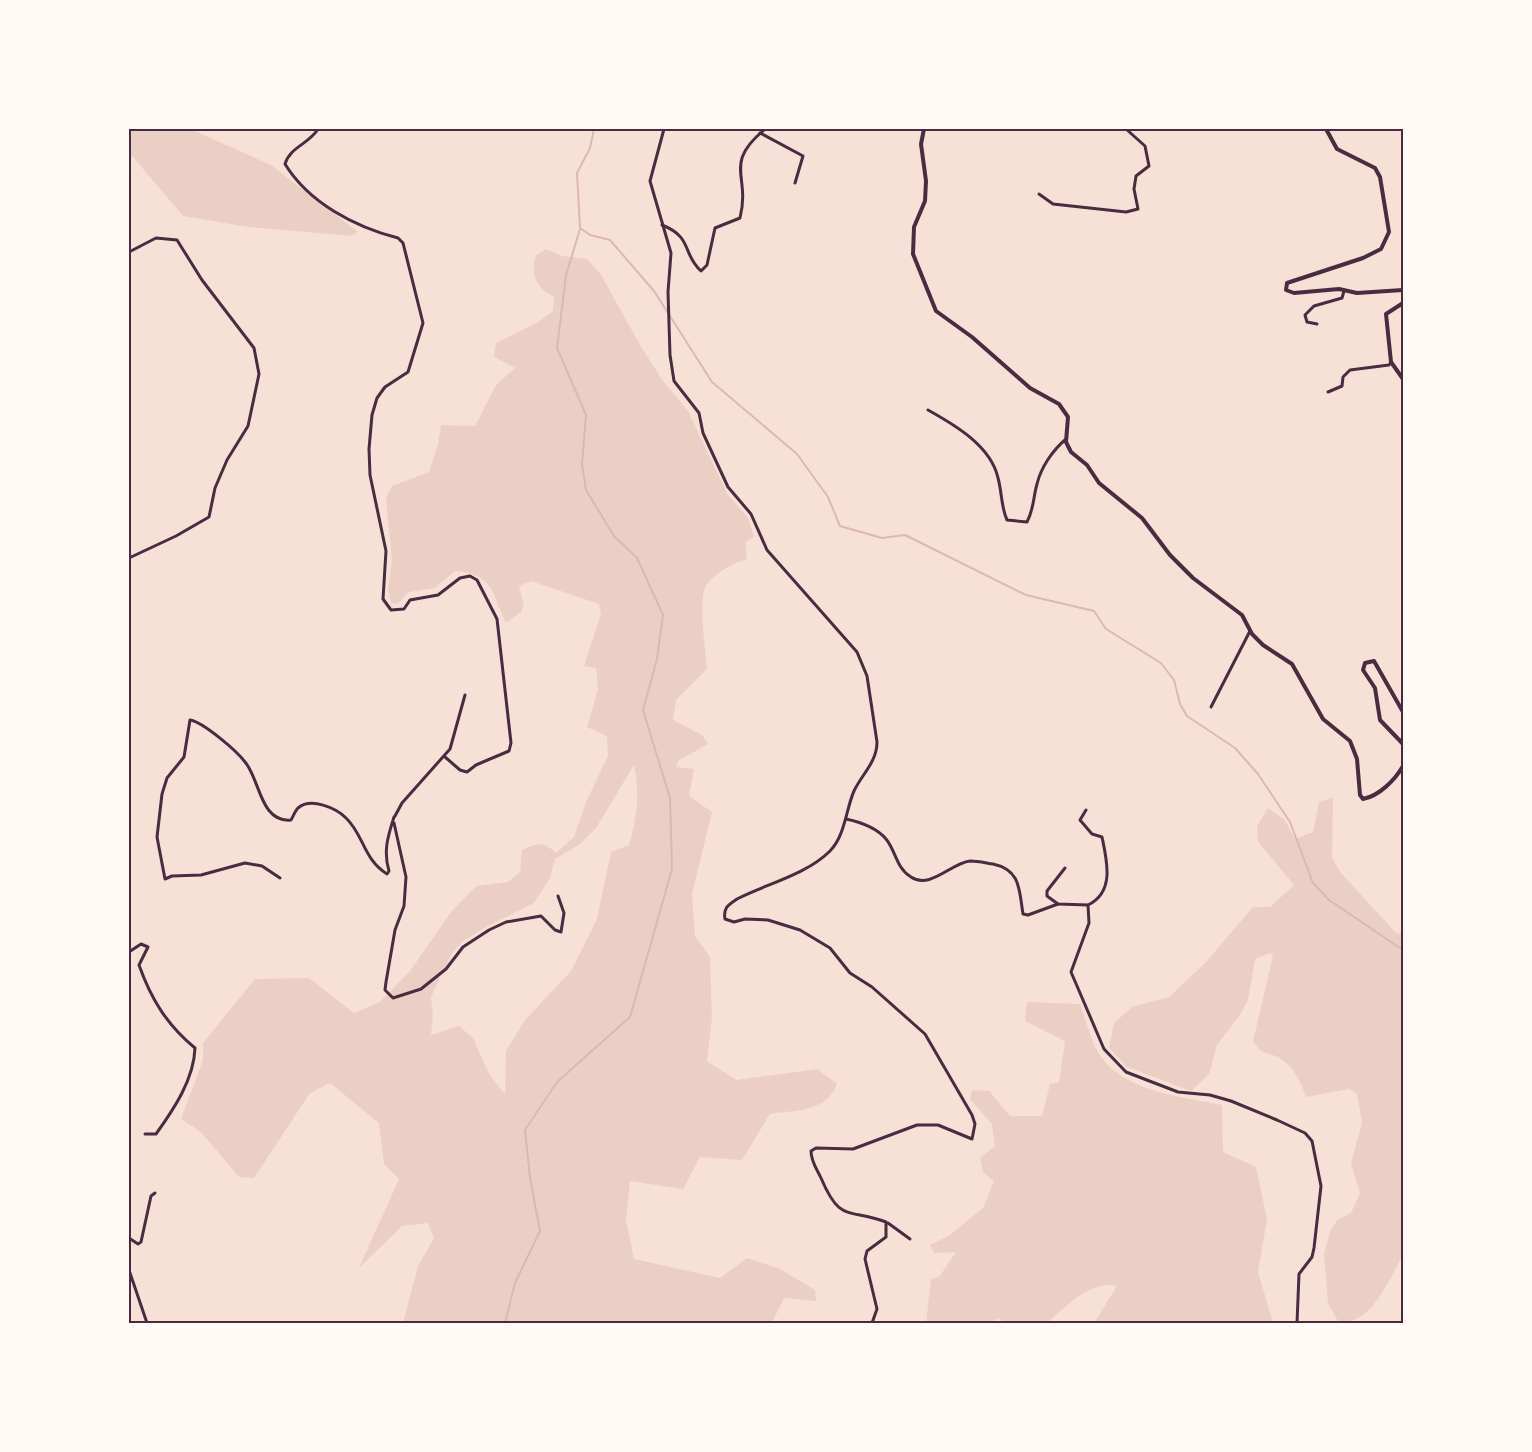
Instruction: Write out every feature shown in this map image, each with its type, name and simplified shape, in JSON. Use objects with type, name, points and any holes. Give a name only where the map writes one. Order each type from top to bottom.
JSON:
[{"type":"street","points":[[318,129],[314,136],[288,154],[285,164],[292,176],[317,200],[355,223],[398,238],[403,243],[423,322],[408,372],[385,387],[372,415],[370,475],[386,550],[383,599],[391,610],[404,609],[410,600],[438,595],[460,578],[471,576],[477,580],[497,619],[511,743],[509,751],[476,765],[466,772],[460,770],[445,757]]},
{"type":"street","points":[[664,129],[650,181],[671,253],[668,292],[670,356],[674,381],[699,414],[704,433],[728,487],[751,514],[767,550],[857,652],[867,676],[877,753],[853,793],[846,819],[831,850],[800,871],[737,899],[724,912],[725,919],[734,922],[761,919],[800,930],[830,948],[850,973],[872,987],[925,1034],[972,1115],[975,1130],[972,1139],[938,1125],[917,1125],[853,1149],[816,1148],[811,1151],[812,1162],[834,1204],[853,1215],[886,1222],[910,1239]]},
{"type":"street","points":[[662,225],[678,231],[696,266],[701,271],[707,265],[715,228],[740,218],[744,195],[739,168],[743,150],[751,139],[765,129]]},
{"type":"street","points":[[924,129],[921,144],[926,191],[925,201],[914,227],[913,254],[936,310],[972,337],[1030,387],[1059,404],[1068,417],[1067,437],[1071,453],[1088,465],[1099,483],[1142,518],[1170,555],[1193,578],[1242,615],[1250,631],[1263,645],[1292,664],[1323,719],[1350,741],[1357,759],[1360,795],[1363,800],[1374,797],[1399,774],[1403,766]]},
{"type":"street","points":[[1326,129],[1337,149],[1375,168],[1380,177],[1389,232],[1381,249],[1363,258],[1298,278],[1287,283],[1286,290],[1294,293],[1319,289],[1357,294],[1403,290]]},
{"type":"street","points":[[1039,194],[1053,204],[1126,212],[1138,209],[1134,189],[1136,176],[1149,166],[1145,146],[1129,130]]},
{"type":"street","points":[[760,133],[803,156],[795,183]]},
{"type":"street","points":[[129,252],[156,238],[177,240],[202,280],[254,348],[260,374],[248,426],[226,460],[215,488],[209,517],[129,558]]},
{"type":"street","points":[[1317,324],[1307,322],[1305,315],[1314,306],[1342,298],[1344,291]]},
{"type":"street","points":[[1403,303],[1386,314],[1391,362],[1403,379]]},
{"type":"street","points":[[1328,392],[1342,386],[1343,377],[1350,370],[1389,365],[1391,362]]},
{"type":"street","points":[[928,410],[973,440],[991,460],[998,477],[1004,513],[1007,520],[1015,523],[1027,522],[1035,504],[1039,474],[1067,437]]},
{"type":"street","points":[[1211,707],[1250,631]]},
{"type":"street","points":[[1403,712],[1374,661],[1365,663],[1363,670],[1376,688],[1380,720],[1403,744]]},
{"type":"street","points":[[280,878],[262,866],[245,863],[201,875],[172,876],[165,879],[157,837],[162,794],[167,778],[184,757],[190,720],[204,724],[246,763],[270,813],[286,821],[291,820],[298,808],[310,803],[331,808],[347,818],[373,866],[387,874],[389,871],[386,859],[386,840],[394,817],[402,802],[450,749],[465,695]]},
{"type":"street","points":[[1065,868],[1047,891],[1051,902],[1088,905],[1096,901],[1102,893],[1107,865],[1102,837],[1092,834],[1080,820],[1086,810]]},
{"type":"street","points":[[394,817],[393,830],[406,877],[404,906],[394,930],[385,990],[393,998],[421,989],[446,969],[463,947],[506,922],[541,916],[555,930],[561,932],[564,913],[558,896]]},
{"type":"street","points":[[846,819],[875,830],[886,839],[894,858],[912,878],[922,881],[970,861],[984,862],[1005,867],[1012,873],[1017,881],[1023,914],[1028,915],[1058,904]]},
{"type":"street","points":[[1088,905],[1089,922],[1071,972],[1104,1049],[1114,1061],[1126,1072],[1140,1079],[1178,1092],[1210,1095],[1231,1101],[1305,1133],[1312,1141],[1322,1186],[1312,1257],[1299,1274],[1297,1323]]},
{"type":"street","points":[[129,952],[141,944],[148,947],[139,965],[145,984],[154,1003],[169,1023],[195,1048],[195,1065],[172,1112],[156,1134],[145,1134]]},
{"type":"street","points":[[129,1238],[138,1244],[141,1242],[151,1196],[155,1192]]},
{"type":"street","points":[[872,1323],[877,1309],[866,1259],[867,1251],[886,1237],[886,1222]]},
{"type":"street","points":[[129,1270],[147,1323]]},
{"type":"shaded area","points":[[129,129],[190,129],[271,165],[358,232],[352,236],[248,227],[183,216],[133,157],[129,157]]},
{"type":"shaded area","points":[[546,249],[562,256],[587,259],[600,273],[640,345],[663,381],[688,411],[728,495],[748,518],[754,537],[745,542],[747,559],[726,569],[707,584],[702,612],[707,669],[676,700],[673,720],[702,735],[708,744],[678,761],[676,767],[694,769],[689,796],[712,812],[692,894],[695,936],[710,957],[712,1018],[707,1061],[736,1080],[817,1069],[837,1084],[826,1100],[818,1105],[770,1114],[742,1160],[700,1157],[683,1189],[630,1181],[626,1220],[634,1259],[720,1278],[747,1258],[780,1269],[815,1290],[816,1301],[784,1298],[772,1323],[403,1323],[418,1266],[434,1238],[428,1223],[402,1226],[359,1268],[399,1179],[384,1164],[379,1123],[330,1083],[310,1093],[254,1178],[239,1177],[201,1132],[181,1119],[203,1060],[203,1043],[255,979],[309,978],[354,1013],[380,1002],[410,971],[451,912],[476,886],[508,882],[520,872],[522,850],[540,844],[556,853],[574,837],[586,802],[608,756],[607,736],[587,727],[598,690],[596,668],[584,666],[601,614],[599,604],[531,581],[519,586],[524,605],[521,612],[506,623],[490,586],[477,576],[468,573],[455,571],[435,588],[409,592],[397,604],[391,603],[388,590],[392,561],[386,498],[392,486],[429,472],[441,425],[475,426],[496,385],[515,368],[494,357],[496,343],[538,322],[553,311],[554,297],[542,289],[534,274],[536,255]],"holes":[[[634,765],[637,805],[629,845],[611,852],[597,919],[571,971],[525,1020],[506,1051],[505,1094],[489,1074],[473,1038],[459,1026],[431,1035],[433,1015],[431,997],[452,953],[463,941],[534,903],[550,878],[555,859],[579,845],[596,828]]]},
{"type":"shaded area","points":[[1333,798],[1332,858],[1341,873],[1396,933],[1403,934],[1403,1254],[1386,1287],[1370,1308],[1351,1321],[1339,1323],[1328,1303],[1324,1254],[1330,1232],[1337,1220],[1351,1213],[1360,1193],[1351,1163],[1362,1123],[1357,1094],[1349,1089],[1306,1097],[1291,1068],[1281,1059],[1260,1050],[1255,1045],[1253,1041],[1273,956],[1270,953],[1255,959],[1248,1000],[1240,1015],[1217,1045],[1209,1074],[1191,1091],[1127,1067],[1109,1048],[1114,1023],[1132,1007],[1169,997],[1205,963],[1253,907],[1270,907],[1294,885],[1258,842],[1257,826],[1268,808],[1284,819],[1295,839],[1313,832],[1319,802]]},
{"type":"shaded area","points":[[1027,1002],[1080,1004],[1098,1052],[1121,1076],[1153,1090],[1222,1105],[1223,1152],[1256,1167],[1267,1219],[1258,1272],[1273,1323],[1094,1323],[1117,1286],[1107,1285],[1088,1290],[1070,1302],[1047,1323],[1003,1323],[1000,1318],[988,1323],[926,1323],[931,1279],[939,1277],[956,1252],[934,1253],[930,1245],[950,1235],[983,1208],[994,1181],[983,1172],[980,1158],[995,1146],[992,1124],[970,1099],[972,1090],[989,1091],[1010,1116],[1042,1116],[1050,1084],[1059,1082],[1065,1041],[1025,1021]]},
{"type":"waterway","points":[[594,129],[590,148],[577,173],[580,228],[590,235],[610,240],[654,291],[712,382],[797,454],[828,497],[840,526],[882,538],[905,535],[1026,595],[1094,611],[1106,629],[1161,663],[1174,680],[1180,704],[1187,716],[1235,748],[1258,774],[1290,822],[1313,883],[1329,900],[1403,950]]},
{"type":"waterway","points":[[505,1323],[515,1283],[540,1231],[530,1178],[525,1130],[557,1082],[630,1017],[672,869],[670,798],[643,710],[657,659],[663,615],[637,558],[614,536],[586,490],[582,464],[586,415],[557,348],[566,275],[580,229]]}]
